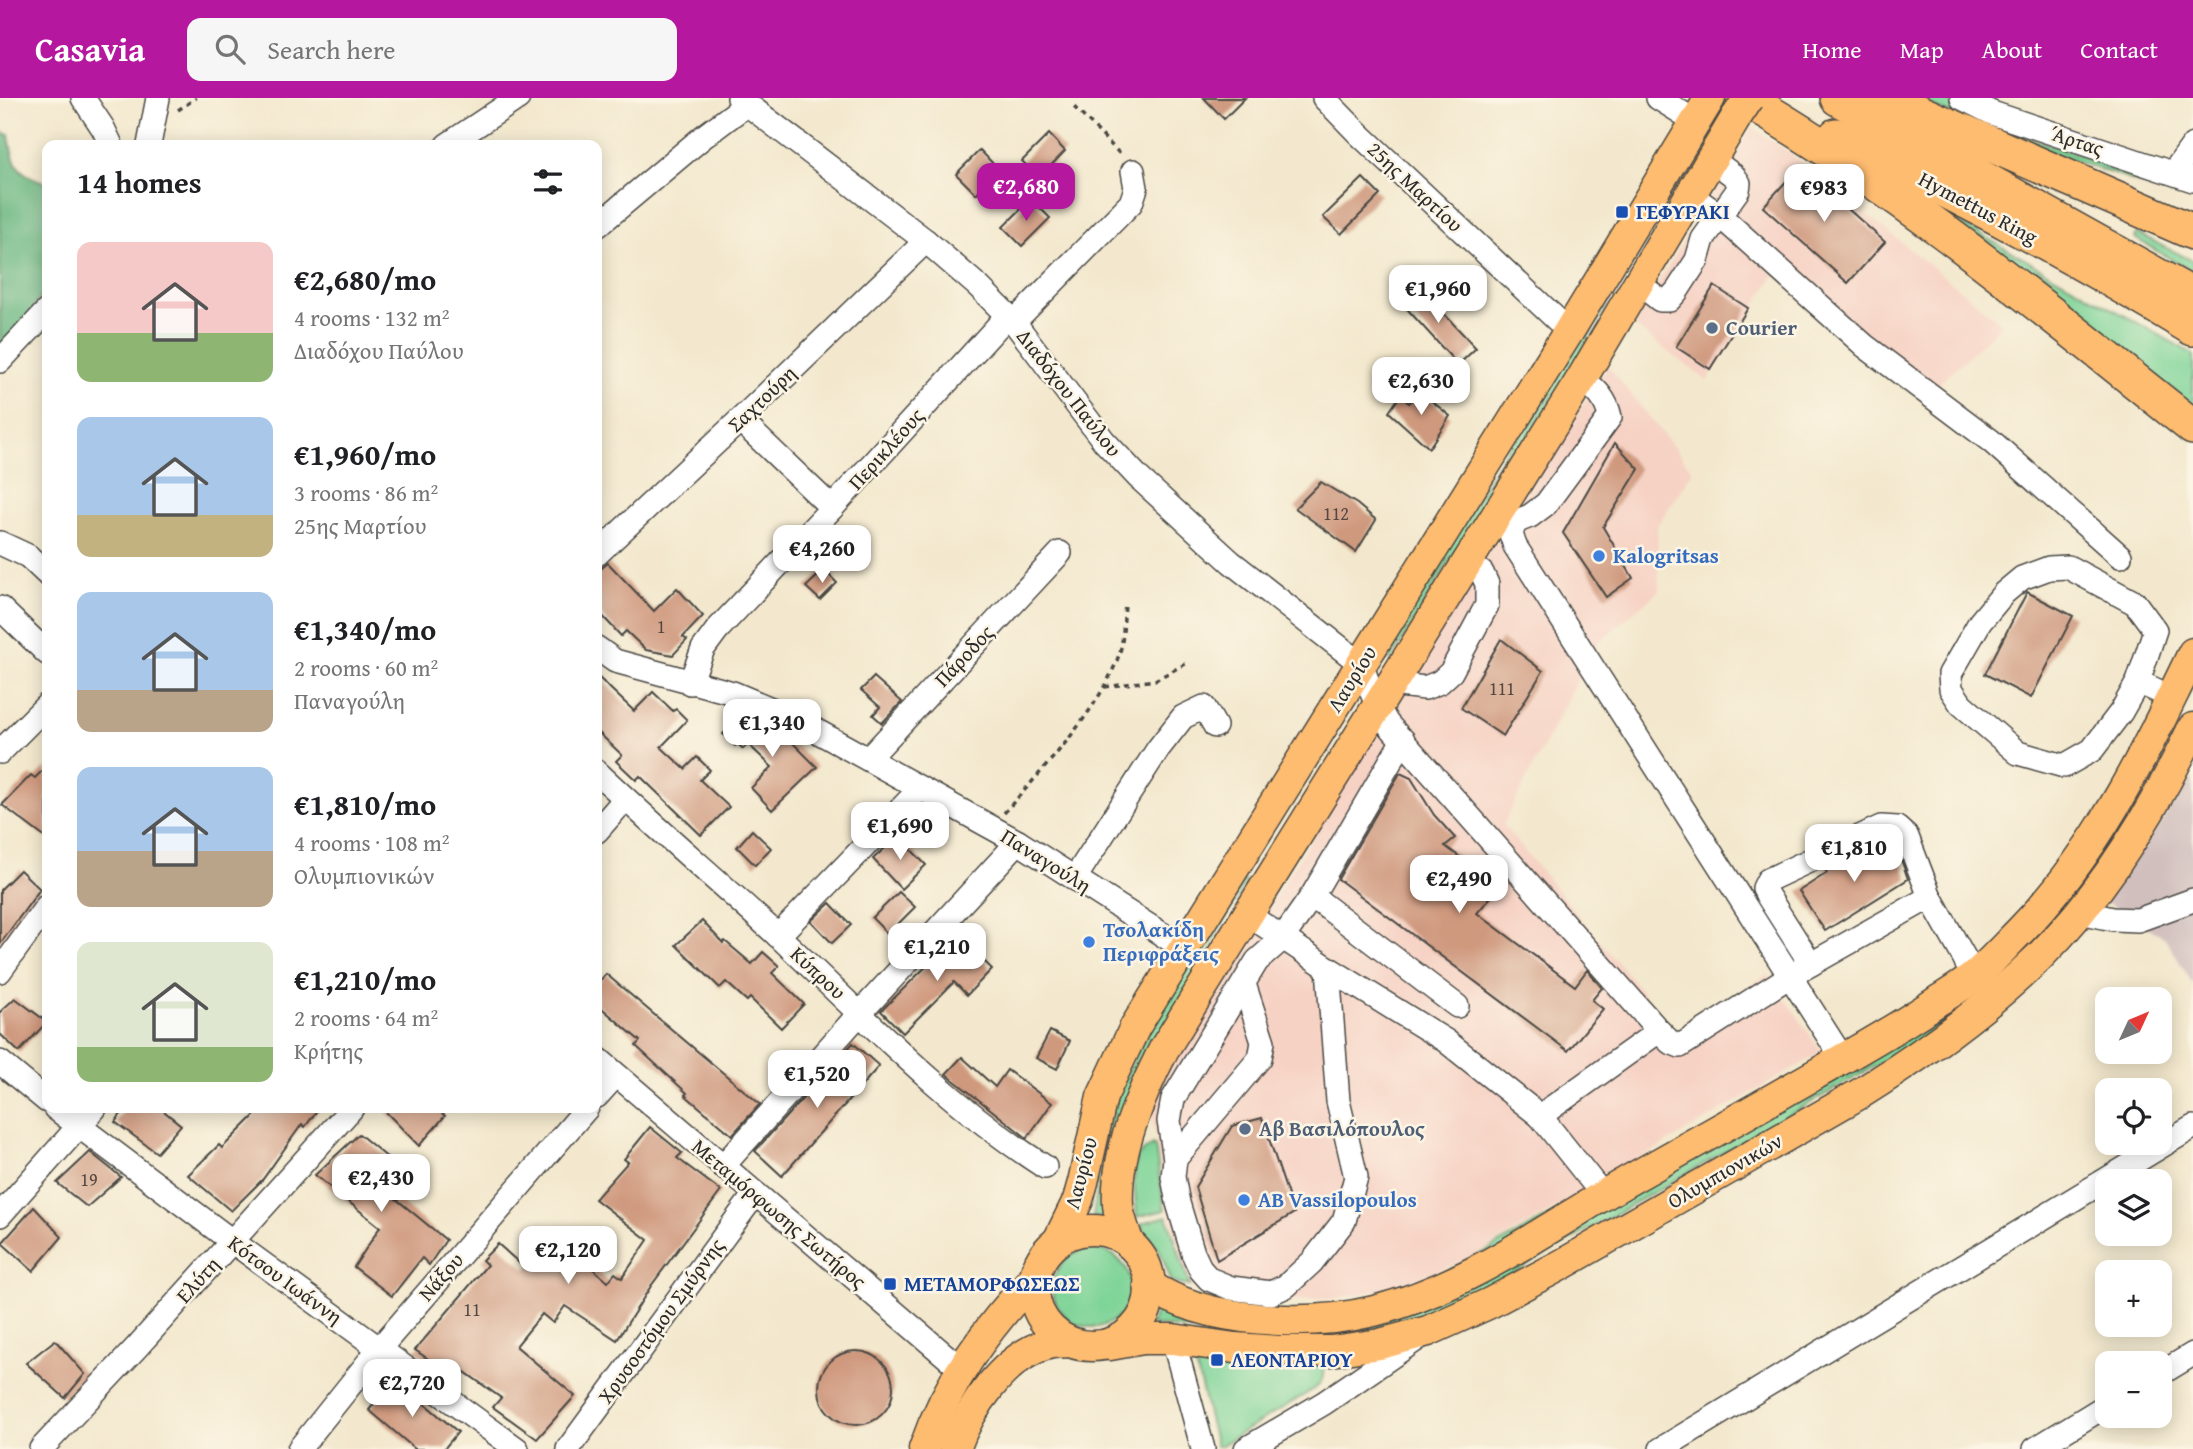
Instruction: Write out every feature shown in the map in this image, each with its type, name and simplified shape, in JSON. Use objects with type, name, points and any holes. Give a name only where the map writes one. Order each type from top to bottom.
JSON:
[{"type":"highway","name":"Hymettus Ring","points":[[1838,98],[2193,296]]},
{"type":"highway","points":[[1885,98],[2193,232]]},
{"type":"highway","name":"Hymettus Ring","points":[[1747,102],[1911,172],[2193,328]]},
{"type":"highway","points":[[1747,102],[1782,120],[1899,199],[2193,427]]},
{"type":"main road","name":"Λαυρίου","points":[[1128,1241],[1118,1203],[1123,1159],[1135,1113],[1164,1049],[1466,561],[1506,517],[1637,282],[1710,158],[1747,102]]},
{"type":"main road","name":"Λαυρίου","points":[[924,1449],[932,1426],[961,1369],[992,1324],[1035,1277],[1044,1256],[1058,1241],[1078,1200],[1102,1097],[1135,1027],[1569,331],[1702,109]]},
{"type":"main road","name":"Ολυμπιονικών","points":[[1149,1285],[1165,1295],[1229,1314],[1310,1320],[1370,1311],[1450,1285],[1489,1265],[1603,1195],[1889,1034],[1972,978],[2022,930],[2058,890],[2088,851],[2120,800],[2193,653]]},
{"type":"main road","name":"Ολυμπιονικών","points":[[1110,1345],[1143,1339],[1173,1339],[1278,1352],[1331,1351],[1380,1344],[1428,1331],[1490,1303],[1561,1265],[1906,1065],[1991,1002],[2040,956],[2079,912],[2114,865],[2147,816],[2193,728]]},
{"type":"main road","points":[[960,1444],[974,1409],[1000,1376],[1023,1357],[1046,1345],[1070,1342],[1095,1347],[1110,1345],[1139,1322],[1147,1304],[1149,1285],[1145,1266],[1128,1241],[1116,1234],[1093,1228],[1070,1232],[1058,1241]]},
{"type":"main road","points":[[1035,1277],[1037,1309],[1047,1325],[1070,1342]]},
{"type":"street","points":[[83,98],[109,140]]},
{"type":"street","points":[[150,140],[158,98]]},
{"type":"street","points":[[455,140],[518,98]]},
{"type":"street","name":"25ης Μαρτίου","points":[[1324,98],[1569,331]]},
{"type":"street","points":[[1658,98],[1702,109]]},
{"type":"street","name":"Άρτας","points":[[1962,98],[1992,113],[2183,177]]},
{"type":"street","points":[[602,222],[743,101]]},
{"type":"street","name":"Διαδόχου Παύλου","points":[[743,101],[963,272],[1011,319],[1104,440],[1139,478],[1231,562],[1361,664]]},
{"type":"street","points":[[2183,177],[2193,145]]},
{"type":"street","points":[[1637,282],[1660,300],[1669,300],[1698,260],[1703,239],[1738,190],[1739,183],[1710,158]]},
{"type":"street","name":"Περικλέους","points":[[690,683],[703,649],[717,629],[1011,319],[1131,203],[1136,188],[1133,171]]},
{"type":"street","points":[[1689,194],[1719,215],[1865,346],[1991,441],[2120,556]]},
{"type":"street","name":"Σαχτούρη","points":[[602,549],[926,241]]},
{"type":"street","points":[[0,361],[42,316]]},
{"type":"street","points":[[1582,378],[1601,394],[1608,404],[1610,417],[1546,504],[1530,516],[1506,517],[1515,547],[1843,1059]]},
{"type":"street","points":[[740,420],[832,508]]},
{"type":"street","points":[[0,543],[28,556],[42,569]]},
{"type":"street","name":"Πάροδος","points":[[868,760],[1060,553]]},
{"type":"street","points":[[1383,695],[1425,688],[1440,682],[1451,672],[1488,605],[1482,573],[1466,561]]},
{"type":"street","points":[[2068,567],[2135,603],[2155,630],[2138,682],[2092,750],[2064,766],[2018,753],[1961,704],[1951,689],[1950,674],[1980,622],[2004,593],[2022,578],[2049,568],[2068,567]]},
{"type":"street","points":[[0,608],[42,648]]},
{"type":"street","name":"Παναγούλη","points":[[602,652],[615,661],[733,693],[795,719],[1018,842],[1185,948]]},
{"type":"street","points":[[1361,664],[1383,695],[1388,723],[1670,1042],[1680,1046],[1790,976],[1930,897]]},
{"type":"street","points":[[2138,682],[2171,697]]},
{"type":"street","points":[[1075,878],[1158,749],[1183,717],[1204,707],[1215,726]]},
{"type":"street","points":[[0,752],[42,710]]},
{"type":"street","points":[[1328,968],[1338,1101],[1356,1177],[1344,1221],[1312,1262],[1286,1286],[1271,1293],[1231,1288],[1209,1279],[1193,1253],[1173,1178],[1175,1159],[1169,1121],[1173,1099],[1257,961],[1282,939],[1312,896],[1403,740]]},
{"type":"street","name":"Κύπρου","points":[[602,777],[778,936],[910,1062],[977,1120],[1045,1167]]},
{"type":"street","points":[[778,936],[920,789]]},
{"type":"street","points":[[602,825],[625,799]]},
{"type":"street","points":[[1811,964],[1767,895],[1764,888],[1768,880],[1881,827],[1897,828],[1907,837],[1930,897],[1965,959],[1972,978]]},
{"type":"street","points":[[723,1166],[1018,842]]},
{"type":"street","points":[[1312,896],[1457,1006]]},
{"type":"street","points":[[2079,912],[2113,919],[2138,920],[2193,900]]},
{"type":"street","points":[[0,971],[42,913]]},
{"type":"street","points":[[1247,914],[1282,939],[1446,1041],[1540,1116],[1603,1195]]},
{"type":"street","points":[[1175,1159],[1260,1058],[1263,1042],[1244,984]]},
{"type":"street","points":[[1540,1116],[1659,1031]]},
{"type":"street","points":[[0,1062],[42,1097]]},
{"type":"street","name":"Μεταμόρφωσης Σωτήρος","points":[[602,1063],[961,1369]]},
{"type":"street","points":[[602,1090],[615,1075]]},
{"type":"street","name":"Κότσου Ιωάννη","points":[[61,1113],[517,1449]]},
{"type":"street","points":[[0,1215],[91,1113]]},
{"type":"street","name":"Ελύτη","points":[[41,1449],[233,1242],[348,1113]]},
{"type":"street","name":"Νάξου","points":[[299,1449],[379,1349],[583,1113]]},
{"type":"street","points":[[1661,1449],[1686,1443],[2193,1127]]},
{"type":"street","name":"Χρυσοστόμου Σμύρνης","points":[[568,1449],[755,1194]]},
{"type":"street","points":[[1310,1320],[1326,1340],[1338,1371],[1333,1391],[1324,1403]]},
{"type":"street","points":[[1246,1449],[1324,1403],[1428,1331]]},
{"type":"street","points":[[1173,1339],[1203,1449]]},
{"type":"street","points":[[2172,1367],[2193,1354]]},
{"type":"street","points":[[2035,1449],[2095,1412]]},
{"type":"path","points":[[1074,107],[1133,171]]},
{"type":"path","points":[[992,828],[1052,759],[1105,687],[1120,652],[1125,606]]},
{"type":"path","points":[[1105,687],[1155,680],[1189,663]]},
{"type":"shaded area","points":[[1752,127],[1795,157],[2003,324],[1931,391],[1778,270],[1707,381],[1633,325]]},
{"type":"shaded area","points":[[1608,366],[1693,471],[1657,526],[1659,591],[1596,644],[1503,825],[1676,1032],[1768,974],[1822,1052],[1465,1261],[1386,1289],[1330,1299],[1250,1301],[1215,1296],[1190,1286],[1168,1208],[1151,1111],[1160,1084],[1483,560]]},
{"type":"shaded area","points":[[2193,777],[2193,984],[2165,938],[2104,901]]},
{"type":"green space","points":[[1911,98],[1944,98],[1988,124],[2184,190],[2178,196],[2012,139]]},
{"type":"green space","points":[[1720,104],[1727,109],[1659,215],[1575,362],[1457,548],[1392,658],[1373,667]]},
{"type":"green space","points":[[0,132],[9,135],[12,154],[18,167],[29,176],[42,181],[42,295],[29,318],[0,347]]},
{"type":"green space","points":[[1912,196],[2193,354],[2193,409]]},
{"type":"green space","points":[[2137,233],[2193,261],[2193,272],[2135,238]]},
{"type":"green space","points":[[2191,688],[2132,811],[2087,878],[2019,954],[1915,1043],[1490,1286],[1406,1322],[1352,1333],[1343,1327],[1962,997]]},
{"type":"green space","points":[[1243,880],[1246,882],[1112,1151],[1102,1148],[1112,1112],[1143,1042],[1181,976]]},
{"type":"green space","points":[[1153,1145],[1165,1210],[1137,1217],[1134,1181],[1137,1156]]},
{"type":"green space","points":[[1102,1158],[1111,1161],[1108,1218],[1093,1217]]},
{"type":"green space","points":[[1167,1216],[1190,1286],[1171,1280],[1160,1251],[1142,1227],[1142,1223]]},
{"type":"green space","points":[[1084,1249],[1100,1249],[1114,1255],[1125,1266],[1131,1280],[1131,1296],[1125,1310],[1114,1321],[1100,1327],[1084,1327],[1070,1321],[1059,1310],[1053,1296],[1053,1280],[1059,1266],[1070,1255]]},
{"type":"green space","points":[[1159,1305],[1303,1336],[1232,1334],[1151,1325]]},
{"type":"green space","points":[[1194,1358],[1264,1365],[1324,1366],[1321,1382],[1317,1387],[1216,1446]]},
{"type":"building","points":[[1204,98],[1245,98],[1224,119]]},
{"type":"building","points":[[1049,134],[1065,151],[1039,178],[1022,161]]},
{"type":"building","points":[[980,150],[999,170],[976,194],[956,174]]},
{"type":"building","points":[[1800,166],[1885,242],[1848,283],[1763,207]]},
{"type":"building","points":[[1363,178],[1380,195],[1341,234],[1323,217]]},
{"type":"building","points":[[1031,199],[1050,218],[1022,246],[1003,227]]},
{"type":"building","points":[[1416,284],[1476,348],[1458,365],[1399,300]]},
{"type":"building","name":"Courier","points":[[1714,286],[1748,308],[1710,369],[1676,347]]},
{"type":"building","points":[[1418,390],[1450,416],[1429,448],[1389,412],[1400,396],[1409,403]]},
{"type":"building","points":[[1615,443],[1639,469],[1603,527],[1633,578],[1606,597],[1563,533]]},
{"type":"building","points":[[1321,482],[1357,504],[1376,520],[1356,552],[1295,508]]},
{"type":"building","points":[[608,563],[654,611],[677,588],[703,616],[683,637],[687,640],[673,655],[646,650],[626,631],[621,636],[602,615],[602,568]]},
{"type":"building","points":[[824,570],[837,583],[820,600],[806,587]]},
{"type":"building","points":[[2027,592],[2073,616],[2031,698],[1985,674]]},
{"type":"building","points":[[1501,639],[1543,671],[1503,736],[1461,708]]},
{"type":"building","points":[[874,677],[902,702],[882,723],[873,715],[880,707],[861,690]]},
{"type":"building","points":[[602,681],[634,711],[653,692],[673,711],[676,709],[687,720],[661,747],[685,769],[697,757],[710,770],[700,780],[729,807],[701,835],[640,776],[636,780],[616,761],[622,755],[602,736]]},
{"type":"building","points":[[742,715],[788,738],[817,767],[772,810],[751,788],[772,767],[748,744],[743,749],[738,744],[735,746],[723,734]]},
{"type":"building","points":[[42,771],[42,835],[2,805],[31,775],[35,778]]},
{"type":"building","points":[[1400,773],[1411,778],[1434,815],[1455,838],[1445,846],[1492,881],[1483,894],[1490,898],[1477,913],[1575,986],[1587,970],[1602,988],[1592,1000],[1603,1009],[1568,1051],[1338,879]]},
{"type":"building","points":[[752,830],[771,848],[755,865],[737,847]]},
{"type":"building","points":[[898,836],[926,865],[901,889],[873,859]]},
{"type":"building","points":[[1888,841],[1902,862],[1908,879],[1825,931],[1799,891],[1827,873],[1825,869]]},
{"type":"building","points":[[20,870],[40,889],[0,944],[0,890]]},
{"type":"building","points":[[899,892],[915,907],[888,934],[872,918]]},
{"type":"building","points":[[830,903],[851,925],[832,943],[811,921]]},
{"type":"building","points":[[702,921],[723,943],[725,941],[752,964],[763,952],[779,966],[772,973],[804,1004],[781,1028],[750,998],[747,1001],[726,982],[720,988],[676,945]]},
{"type":"building","points":[[958,935],[992,969],[967,995],[954,982],[903,1033],[881,1011]]},
{"type":"building","points":[[606,974],[760,1104],[732,1135],[685,1095],[687,1093],[636,1046],[640,1041],[602,1008],[602,978]]},
{"type":"building","points":[[15,998],[42,1018],[42,1027],[19,1052],[0,1034],[0,1012]]},
{"type":"building","points":[[1050,1031],[1070,1041],[1057,1069],[1036,1058]]},
{"type":"building","points":[[853,1043],[879,1066],[782,1176],[755,1151]]},
{"type":"building","points":[[962,1057],[995,1087],[1007,1070],[1052,1103],[1027,1138],[946,1074]]},
{"type":"building","points":[[122,1113],[166,1113],[181,1125],[157,1153],[115,1122]]},
{"type":"building","points":[[257,1113],[315,1113],[305,1127],[302,1124],[263,1179],[231,1211],[188,1175],[219,1145],[222,1148]]},
{"type":"building","points":[[387,1113],[441,1113],[445,1116],[419,1146]]},
{"type":"building","name":"AB Vassilopoulos","points":[[1262,1118],[1294,1213],[1217,1260],[1195,1187],[1232,1126]]},
{"type":"building","points":[[650,1127],[682,1153],[677,1158],[721,1191],[651,1286],[617,1340],[565,1306],[553,1323],[542,1314],[516,1346],[575,1396],[537,1439],[493,1407],[501,1398],[455,1365],[449,1373],[415,1350],[487,1265],[482,1260],[498,1244],[526,1269],[557,1237],[608,1282],[615,1273],[622,1278],[648,1240],[595,1199],[628,1162],[624,1159]]},
{"type":"building","points":[[359,1134],[406,1173],[389,1193],[446,1240],[429,1265],[422,1258],[392,1296],[354,1267],[380,1227],[315,1175]]},
{"type":"building","points":[[90,1152],[121,1177],[87,1207],[57,1183]]},
{"type":"building","points":[[34,1207],[62,1237],[33,1271],[2,1243]]},
{"type":"building","points":[[55,1340],[85,1374],[65,1398],[26,1363]]},
{"type":"building","points":[[856,1351],[870,1354],[882,1362],[890,1374],[893,1388],[890,1402],[882,1414],[870,1422],[856,1425],[842,1422],[830,1414],[822,1402],[819,1388],[822,1374],[830,1362],[842,1354]]},
{"type":"building","points":[[395,1379],[458,1432],[444,1449],[415,1449],[369,1410]]},
{"type":"place","name":"ΓΕΦΥΡΑΚΙ","points":[[1622,212]]},
{"type":"place","name":"Courier","points":[[1712,328]]},
{"type":"place","name":"Kalogritsas","points":[[1599,556]]},
{"type":"place","name":"Τσολακίδη Περιφράξεις","points":[[1089,942]]},
{"type":"place","name":"Αβ Βασιλόπουλος","points":[[1245,1129]]},
{"type":"place","name":"AB Vassilopoulos","points":[[1244,1200]]},
{"type":"place","name":"ΜΕΤΑΜΟΡΦΩΣΕΩΣ","points":[[890,1284]]},
{"type":"place","name":"ΛΕΟΝΤΑΡΙΟΥ","points":[[1217,1360]]}]
